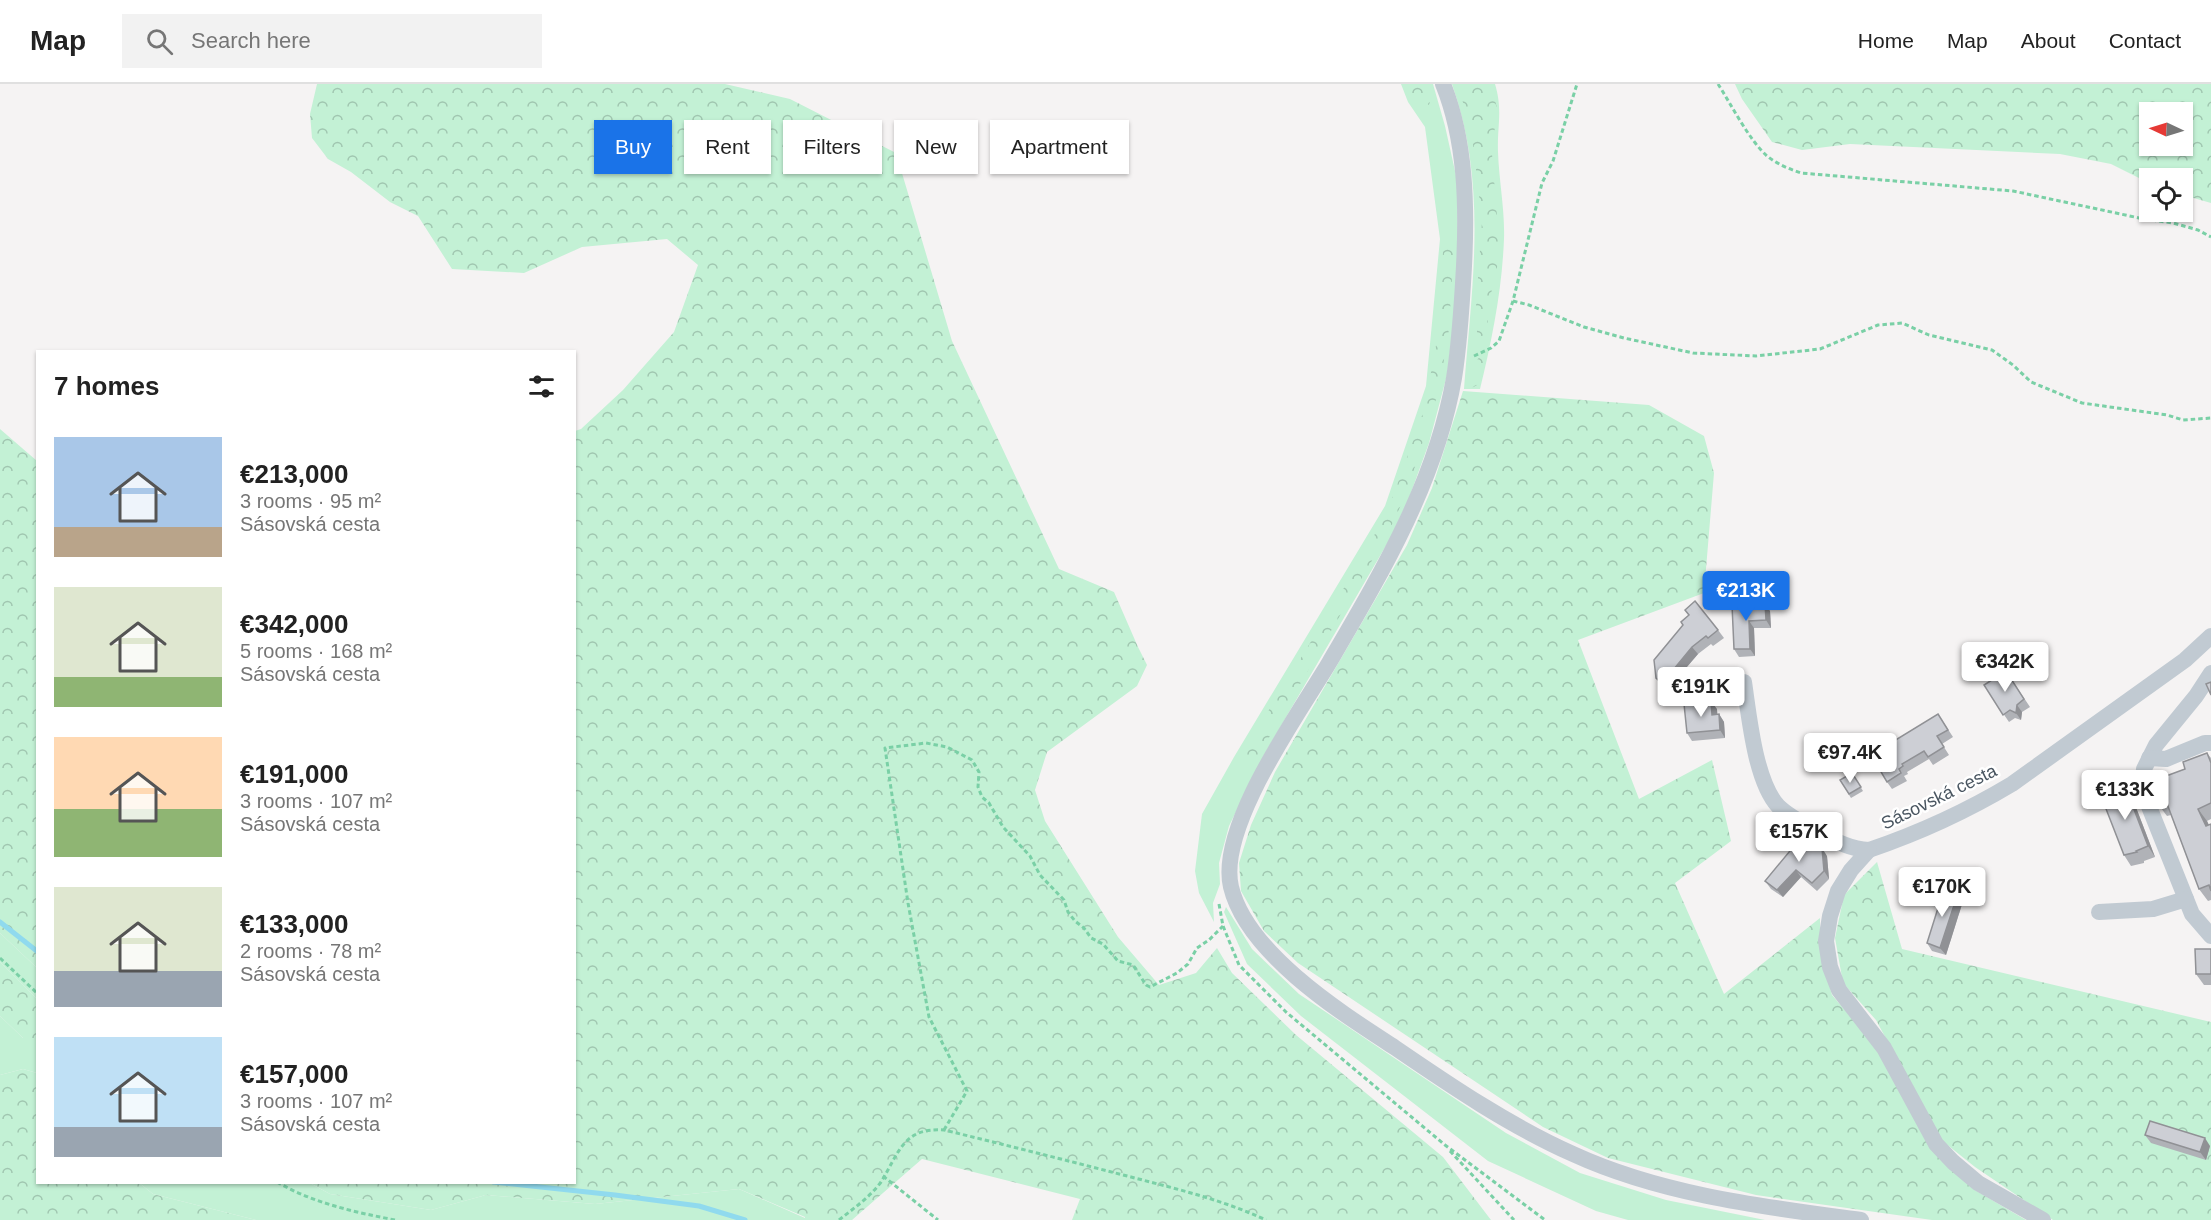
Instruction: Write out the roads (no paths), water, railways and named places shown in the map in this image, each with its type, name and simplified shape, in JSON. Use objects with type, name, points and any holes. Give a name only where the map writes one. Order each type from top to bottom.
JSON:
[{"type":"street","points":[[1443,84],[1458,141],[1466,226],[1456,363],[1439,438],[1413,508],[1377,579],[1253,794],[1234,840],[1230,879],[1232,889],[1247,924],[1298,978],[1368,1030],[1435,1075],[1532,1134],[1604,1167],[1682,1189],[1756,1205],[1862,1220]]},
{"type":"street","name":"Sásovská cesta","points":[[1744,682],[1761,775],[1769,794],[1778,806],[1793,817],[1844,845],[1869,850],[1943,821],[2012,784],[2185,660],[2211,636]]},
{"type":"street","points":[[2211,673],[2196,696],[2156,746],[2144,769],[2142,789],[2192,914],[2211,936]]},
{"type":"street","points":[[2150,758],[2166,759],[2205,743],[2211,743]]},
{"type":"street","points":[[1869,850],[1851,870],[1838,891],[1830,916],[1826,941],[1830,967],[1839,990],[1884,1048],[1936,1144],[1978,1183],[2043,1220]]},
{"type":"street","points":[[2098,912],[2153,909],[2186,899]]},
{"type":"waterway","points":[[0,922],[36,950]]},
{"type":"waterway","points":[[512,1184],[699,1206],[745,1220]]}]
